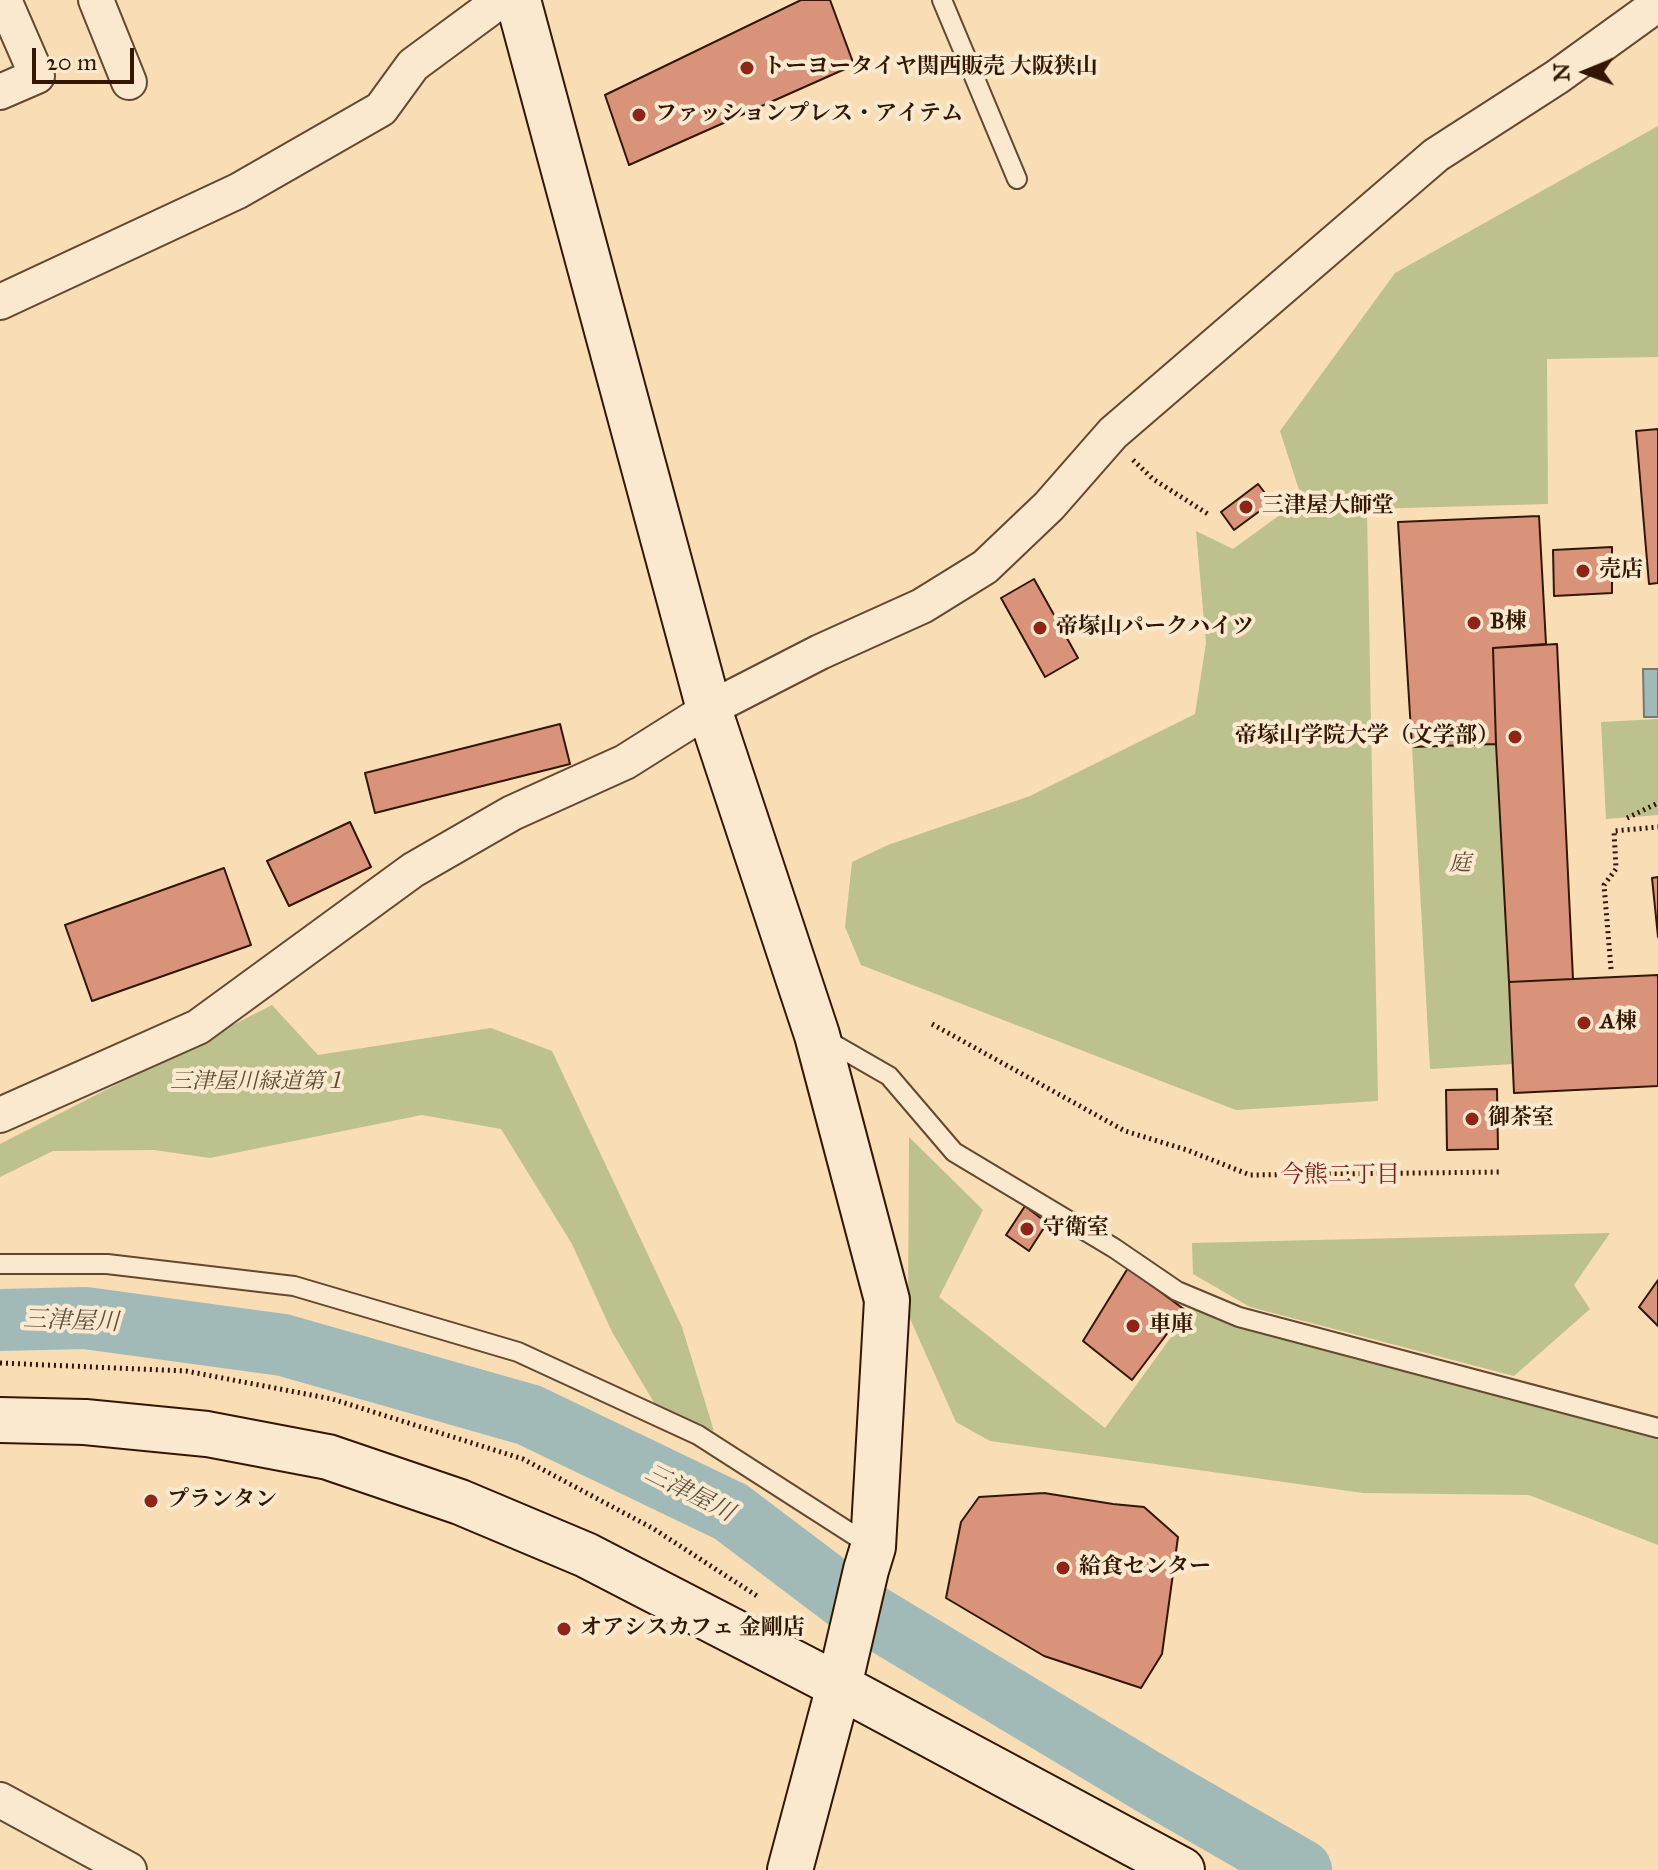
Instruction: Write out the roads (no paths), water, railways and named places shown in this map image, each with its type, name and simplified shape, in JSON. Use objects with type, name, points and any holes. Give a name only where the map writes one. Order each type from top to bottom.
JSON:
[{"type":"street","points":[[0,92],[37,76],[4,0]]},
{"type":"street","points":[[96,0],[129,82]]},
{"type":"street","points":[[0,302],[238,191],[381,109],[413,65],[501,0]]},
{"type":"street","points":[[518,0],[709,709],[817,1035],[887,1300],[869,1559],[790,1870]]},
{"type":"street","points":[[0,1115],[198,1027],[413,870],[512,813],[625,762],[709,709],[820,652],[922,606],[985,567],[1049,506],[1113,433],[1436,155],[1557,77],[1658,4]]},
{"type":"street","points":[[0,1420],[85,1422],[207,1434],[328,1457],[460,1502],[586,1555],[839,1686],[1182,1870]]},
{"type":"street","points":[[0,1800],[129,1870]]},
{"type":"lane","points":[[942,0],[1017,179]]},
{"type":"lane","points":[[817,1035],[889,1076],[954,1152],[1114,1248],[1177,1291],[1239,1317],[1658,1428]]},
{"type":"lane","points":[[0,1264],[107,1264],[294,1286],[518,1352],[698,1435],[869,1559]]},
{"type":"water","points":[[1643,669],[1658,669],[1658,717],[1644,717]]},
{"type":"waterway","name":"三津屋川","points":[[0,1320],[85,1318],[283,1345],[529,1415],[731,1512],[854,1605],[1301,1870]]},
{"type":"place","name":"トーヨータイヤ関西販売 大阪狭山","points":[[747,68]]},
{"type":"place","name":"ファッションプレス・アイテム","points":[[639,115]]},
{"type":"place","name":"三津屋大師堂","points":[[1246,507]]},
{"type":"place","name":"売店","points":[[1583,571]]},
{"type":"place","name":"B棟","points":[[1474,623]]},
{"type":"place","name":"帝塚山パークハイツ","points":[[1040,628]]},
{"type":"place","name":"帝塚山学院大学（文学部）","points":[[1515,737]]},
{"type":"place","name":"A棟","points":[[1584,1023]]},
{"type":"place","name":"御茶室","points":[[1472,1119]]},
{"type":"place","name":"守衛室","points":[[1027,1229]]},
{"type":"place","name":"車庫","points":[[1133,1326]]},
{"type":"place","name":"プランタン","points":[[151,1501]]},
{"type":"place","name":"給食センター","points":[[1063,1568]]},
{"type":"place","name":"オアシスカフェ 金剛店","points":[[564,1629]]},
{"type":"district","name":"今熊二丁目","points":[[1340,1176]]},
{"type":"park label","name":"庭","points":[[1460,865]]},
{"type":"park label","name":"三津屋川緑道第１","points":[[258,1083]]}]
